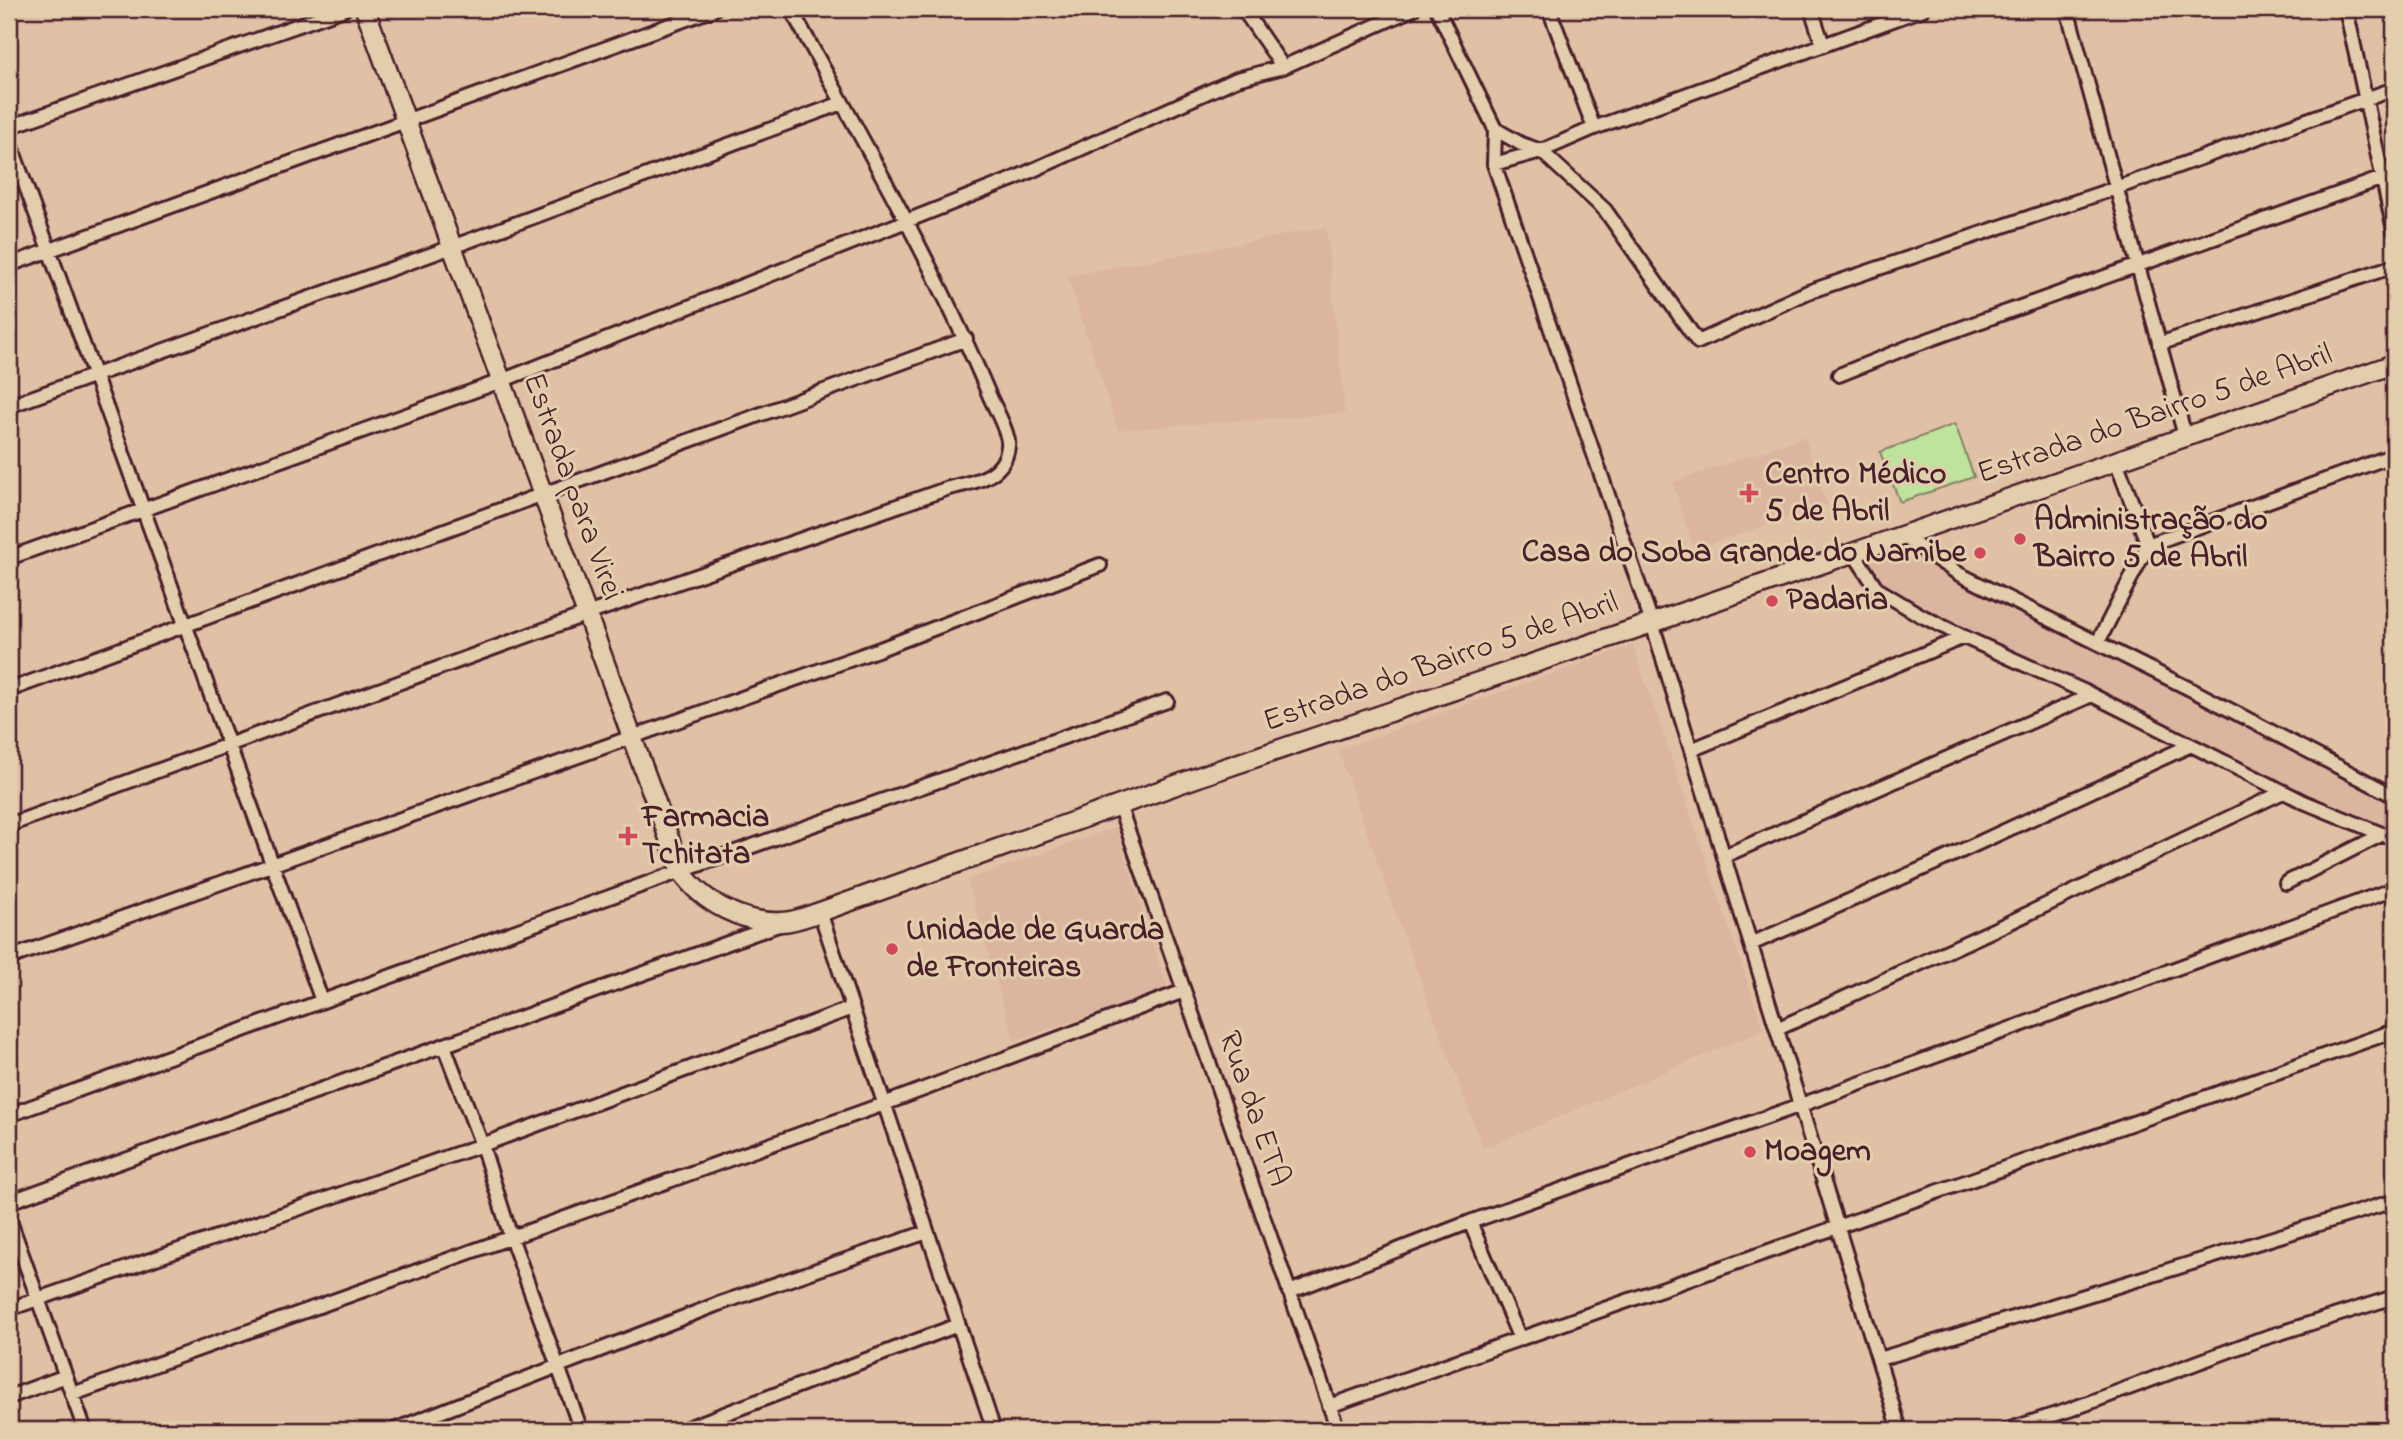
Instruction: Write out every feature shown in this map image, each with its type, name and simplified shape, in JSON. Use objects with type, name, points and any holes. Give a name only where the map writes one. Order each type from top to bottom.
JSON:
[{"type":"street","points":[[9,127],[344,9]]},
{"type":"street","name":"Estrada para Virei","points":[[365,9],[681,871],[690,884],[713,903],[759,922],[785,922]]},
{"type":"street","points":[[9,265],[714,9]]},
{"type":"street","points":[[9,825],[587,614],[936,492],[984,480],[1004,464],[1009,443],[966,339],[791,9]]},
{"type":"street","points":[[1243,9],[1283,68]]},
{"type":"street","points":[[9,558],[501,381],[1013,179],[1237,79],[1283,68],[1413,9]]},
{"type":"street","points":[[1437,9],[1495,129],[1494,164],[1652,623],[1900,1430]]},
{"type":"street","points":[[1549,9],[1594,128]]},
{"type":"street","points":[[1811,9],[1823,45]]},
{"type":"street","points":[[1494,164],[1541,151],[1594,128],[1923,9]]},
{"type":"street","points":[[2067,9],[2185,436]]},
{"type":"street","points":[[2346,9],[2365,99],[2388,176],[2394,229]]},
{"type":"street","points":[[1495,129],[1521,144],[1541,151],[1605,210],[1698,342],[1808,292],[2116,188],[2394,89]]},
{"type":"street","points":[[9,407],[842,103]]},
{"type":"street","points":[[9,140],[322,1002]]},
{"type":"street","points":[[1839,375],[1911,346],[2388,176]]},
{"type":"street","points":[[2159,344],[2394,266]]},
{"type":"street","points":[[9,690],[966,339]]},
{"type":"street","name":"Estrada do Bairro 5 de Abril","points":[[785,922],[2394,364]]},
{"type":"street","points":[[2098,642],[2148,545],[2394,455]]},
{"type":"street","points":[[2116,461],[2148,545]]},
{"type":"street","points":[[1901,535],[1959,574],[2098,642],[2394,796]]},
{"type":"street","points":[[1853,552],[1877,589],[1964,637],[2092,695],[2283,792],[2388,837]]},
{"type":"street","points":[[9,958],[880,649],[1100,565]]},
{"type":"street","points":[[1692,750],[1964,637]]},
{"type":"street","points":[[1724,856],[2092,695]]},
{"type":"street","points":[[9,1115],[681,871],[1167,701]]},
{"type":"street","points":[[1751,944],[2192,746]]},
{"type":"street","points":[[1777,1029],[2002,926],[2283,792]]},
{"type":"street","name":"Rua da ETA","points":[[1119,805],[1338,1430]]},
{"type":"street","points":[[2286,883],[2388,837]]},
{"type":"street","points":[[1289,1292],[1470,1222],[1801,1105],[2394,889]]},
{"type":"street","points":[[820,912],[994,1430]]},
{"type":"street","points":[[9,1202],[785,922]]},
{"type":"street","points":[[73,1394],[884,1104],[1184,991]]},
{"type":"street","points":[[9,1309],[482,1145],[852,1008]]},
{"type":"street","points":[[1329,1406],[2394,1031]]},
{"type":"street","points":[[444,1046],[482,1145],[511,1237],[581,1430]]},
{"type":"street","points":[[1879,1359],[2394,1201]]},
{"type":"street","points":[[9,1218],[85,1430]]},
{"type":"street","points":[[1470,1222],[1520,1339]]},
{"type":"street","points":[[394,1430],[718,1304],[927,1232]]},
{"type":"street","points":[[2007,1430],[2069,1410],[2258,1340],[2394,1297]]},
{"type":"street","points":[[682,1430],[958,1325]]},
{"type":"street","points":[[9,1397],[66,1377]]},
{"type":"shaded area","points":[[1326,227],[1345,413],[1118,430],[1067,276]]},
{"type":"shaded area","name":"Centro Médico 5 de Abril","points":[[1805,437],[1827,505],[1694,549],[1672,482]]},
{"type":"shaded area","points":[[1901,535],[1959,574],[2394,796],[2394,839],[1877,589],[1853,552]]},
{"type":"shaded area","points":[[1633,645],[1764,1030],[1483,1149],[1338,750]]},
{"type":"shaded area","points":[[1116,827],[1168,990],[1014,1041],[967,880]]},
{"type":"green space","points":[[1955,424],[1974,477],[1900,502],[1880,452]]},
{"type":"place","name":"Centro Médico 5 de Abril","points":[[1749,493]]},
{"type":"place","name":"Administração do Bairro 5 de Abril","points":[[2020,539]]},
{"type":"place","name":"Casa do Soba Grande do Namibe","points":[[1980,553]]},
{"type":"place","name":"Padaria","points":[[1772,601]]},
{"type":"place","name":"Farmacia Tchitata","points":[[628,836]]},
{"type":"place","name":"Unidade de Guarda de Fronteiras","points":[[892,949]]},
{"type":"place","name":"Moagem","points":[[1750,1152]]}]
